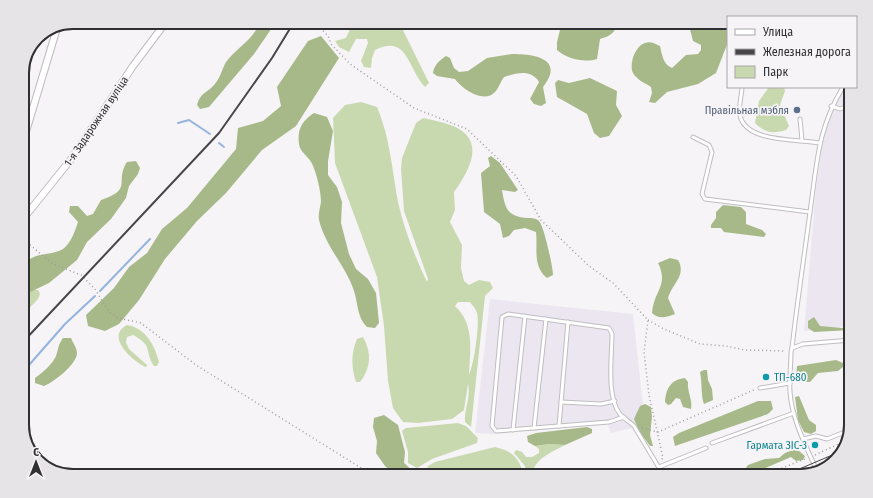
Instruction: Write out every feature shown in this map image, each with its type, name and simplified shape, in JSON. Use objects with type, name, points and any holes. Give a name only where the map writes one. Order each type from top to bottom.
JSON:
[{"type":"street","name":"1-я Задарожная вуліца","points":[[29,212],[72,158],[132,66],[161,29]]},
{"type":"street","points":[[29,122],[56,32]]},
{"type":"lane","points":[[742,88],[739,114],[744,124],[757,134],[772,138],[819,143]]},
{"type":"lane","points":[[816,466],[803,439],[794,413],[790,383],[792,350],[796,306],[819,143],[831,106],[842,88]]},
{"type":"lane","points":[[831,106],[840,109],[844,108]]},
{"type":"lane","points":[[800,120],[802,140]]},
{"type":"lane","points":[[693,137],[709,145],[712,152],[702,194],[705,199],[810,212]]},
{"type":"lane","points":[[624,417],[609,422],[496,431],[492,426],[502,317],[508,314],[609,328],[612,334],[612,392],[615,401],[620,414],[624,417],[634,426],[660,469]]},
{"type":"lane","points":[[513,430],[525,316]]},
{"type":"lane","points":[[534,428],[546,319]]},
{"type":"lane","points":[[559,426],[568,322]]},
{"type":"lane","points":[[792,350],[803,344],[844,341]]},
{"type":"lane","points":[[760,388],[790,383]]},
{"type":"lane","points":[[561,402],[602,404],[615,401]]},
{"type":"lane","points":[[712,443],[794,413]]},
{"type":"lane","points":[[803,439],[816,436],[827,439],[844,432]]},
{"type":"lane","points":[[659,466],[706,448]]},
{"type":"path","points":[[322,29],[328,36],[331,44],[350,64],[414,108],[467,129],[516,176],[541,220],[589,266],[613,283],[648,320],[664,329],[700,344],[726,346],[745,350],[792,350]]},
{"type":"path","points":[[29,245],[53,264],[81,275],[95,289],[109,312],[118,318],[141,323],[196,365],[363,469]]},
{"type":"path","points":[[648,320],[644,352],[649,395],[658,432],[658,444],[662,458],[659,466]]},
{"type":"path","points":[[634,426],[658,432],[746,392],[760,388]]},
{"type":"path","points":[[781,469],[840,443]]},
{"type":"shaded area","points":[[844,89],[844,327],[804,331],[816,187],[826,123],[832,107]]},
{"type":"shaded area","points":[[490,299],[633,314],[645,425],[611,433],[608,424],[495,434],[475,433]]},
{"type":"green space","points":[[271,29],[254,54],[209,107],[200,109],[197,105],[200,98],[216,83],[230,57],[256,30]]},
{"type":"green space","points":[[350,29],[402,29],[429,83],[425,87],[406,55],[394,46],[386,46],[375,50],[371,68],[364,67],[361,61],[368,43],[367,39],[356,39],[349,52],[339,47],[335,41],[346,38]]},
{"type":"green space","points":[[560,29],[615,29],[612,34],[600,39],[597,59],[587,61],[566,56],[557,50],[557,42]]},
{"type":"green space","points":[[690,29],[727,29],[727,45],[716,73],[698,84],[667,92],[655,103],[649,102],[652,93],[651,87],[637,78],[632,69],[632,60],[638,48],[647,42],[660,46],[665,62],[672,68],[686,55],[698,54],[701,50],[701,45],[693,41]]},
{"type":"green space","points":[[321,36],[339,58],[296,126],[262,150],[226,193],[197,221],[165,259],[139,300],[119,324],[105,331],[88,326],[86,315],[114,288],[129,267],[147,253],[162,229],[187,208],[236,149],[238,128],[263,121],[281,106],[277,87],[308,41]]},
{"type":"green space","points":[[512,54],[538,57],[549,64],[551,70],[549,78],[543,87],[546,103],[541,106],[534,104],[530,99],[539,82],[532,75],[519,73],[504,77],[495,92],[490,95],[479,96],[468,91],[455,79],[437,76],[433,73],[436,65],[446,56],[450,58],[454,68],[459,72],[468,71],[487,58]]},
{"type":"green space","points":[[590,78],[617,91],[616,105],[622,116],[609,136],[600,138],[594,133],[587,114],[557,97],[555,83],[558,80],[569,83]]},
{"type":"green space","points":[[768,88],[784,88],[785,91],[780,105],[789,126],[786,130],[769,132],[762,129],[755,123],[759,101]]},
{"type":"green space","points":[[361,102],[377,107],[388,142],[398,202],[403,222],[414,253],[427,282],[428,279],[404,211],[401,169],[402,158],[416,123],[423,118],[453,126],[463,132],[470,139],[472,156],[465,175],[454,192],[455,210],[450,222],[462,245],[461,268],[464,281],[469,285],[479,280],[490,282],[493,288],[485,296],[471,427],[465,422],[465,412],[469,394],[468,384],[464,410],[452,419],[418,423],[403,422],[393,408],[388,381],[384,326],[377,277],[335,163],[333,118],[345,105]],"holes":[[[458,302],[470,302],[477,313],[478,326],[475,353],[469,375],[470,338],[466,321],[455,306]]]},
{"type":"green space","points":[[314,113],[327,117],[333,131],[328,161],[328,175],[337,187],[342,202],[341,223],[349,254],[356,269],[368,279],[376,293],[379,323],[375,328],[367,327],[361,319],[354,291],[346,273],[326,239],[319,220],[321,202],[317,179],[312,163],[303,153],[299,144],[301,126],[306,119]]},
{"type":"green space","points":[[491,156],[500,163],[518,190],[515,192],[502,190],[504,202],[508,210],[516,216],[537,219],[541,224],[553,271],[553,275],[547,278],[542,273],[537,262],[536,232],[525,228],[514,230],[509,236],[503,238],[500,224],[484,212],[481,173],[490,166],[488,158]]},
{"type":"green space","points":[[136,161],[140,168],[138,174],[129,186],[126,198],[111,219],[87,242],[77,260],[49,283],[29,293],[29,260],[40,255],[63,249],[68,244],[78,222],[69,212],[70,206],[78,206],[87,216],[93,214],[101,200],[111,196],[120,188],[122,184],[122,175],[127,162]]},
{"type":"green space","points":[[723,205],[741,207],[746,212],[746,224],[762,230],[766,234],[764,237],[724,232],[721,228],[711,228],[711,225],[716,218],[716,212]]},
{"type":"green space","points":[[670,258],[678,260],[681,270],[668,298],[675,314],[666,317],[657,317],[652,313],[662,277],[658,263]]},
{"type":"green space","points":[[38,290],[40,294],[38,299],[29,309],[29,292]]},
{"type":"green space","points":[[814,317],[820,326],[844,328],[844,330],[814,332],[808,328],[808,321]]},
{"type":"green space","points":[[127,325],[139,330],[149,339],[159,362],[157,366],[154,366],[151,361],[148,349],[144,342],[133,335],[127,337],[126,342],[129,349],[147,365],[146,367],[140,364],[123,348],[119,335],[121,330]]},
{"type":"green space","points":[[363,337],[368,349],[369,360],[364,377],[360,382],[356,382],[353,371],[353,355],[357,339]]},
{"type":"green space","points":[[63,338],[71,338],[76,347],[77,353],[73,362],[59,377],[48,384],[44,386],[35,383],[35,378],[52,363]]},
{"type":"green space","points":[[836,360],[843,363],[844,366],[838,371],[818,373],[810,382],[803,382],[796,379],[797,366]]},
{"type":"green space","points":[[707,370],[713,400],[704,404],[702,398],[700,372]]},
{"type":"green space","points":[[685,378],[688,382],[691,409],[683,407],[680,399],[676,398],[671,404],[668,405],[665,402],[668,389],[672,383]]},
{"type":"green space","points":[[799,396],[809,420],[816,425],[816,431],[811,434],[804,432],[798,420],[795,397]]},
{"type":"green space","points":[[758,401],[771,401],[773,409],[768,414],[675,446],[673,437],[679,433]]},
{"type":"green space","points":[[645,404],[651,407],[652,417],[650,435],[653,446],[650,446],[639,431],[634,419],[640,406]]},
{"type":"green space","points":[[384,415],[398,425],[405,452],[404,463],[411,469],[388,469],[385,466],[376,453],[377,441],[373,427],[374,418]]},
{"type":"green space","points":[[458,423],[466,426],[478,438],[477,443],[432,459],[417,468],[408,463],[408,452],[402,431],[406,428]]},
{"type":"green space","points":[[587,427],[592,429],[592,433],[565,445],[549,444],[535,446],[528,442],[527,436],[536,433]]},
{"type":"green space","points":[[549,444],[565,445],[549,453],[539,461],[534,469],[525,469],[525,466],[514,453],[516,450],[522,452],[526,457],[532,457],[539,453],[539,449],[535,446]]},
{"type":"green space","points":[[495,447],[511,453],[520,464],[522,469],[427,469],[428,466],[435,462]]},
{"type":"green space","points":[[793,450],[799,451],[805,456],[803,460],[796,461],[791,457],[763,469],[745,469],[748,465],[765,459],[779,458],[785,453]]},
{"type":"waterway","points":[[178,123],[189,120],[210,134]]},
{"type":"waterway","points":[[219,143],[224,147]]},
{"type":"waterway","points":[[100,291],[150,239]]},
{"type":"waterway","points":[[29,365],[65,324],[95,296]]},
{"type":"tram line","points":[[799,469],[832,455]]},
{"type":"railway","points":[[29,336],[219,133],[272,58],[290,29]]},
{"type":"place","name":"Правільная мэбля","points":[[797,110]]},
{"type":"place","name":"ТП-680","points":[[766,377]]},
{"type":"place","name":"Гармата ЗІС-3","points":[[815,445]]}]
